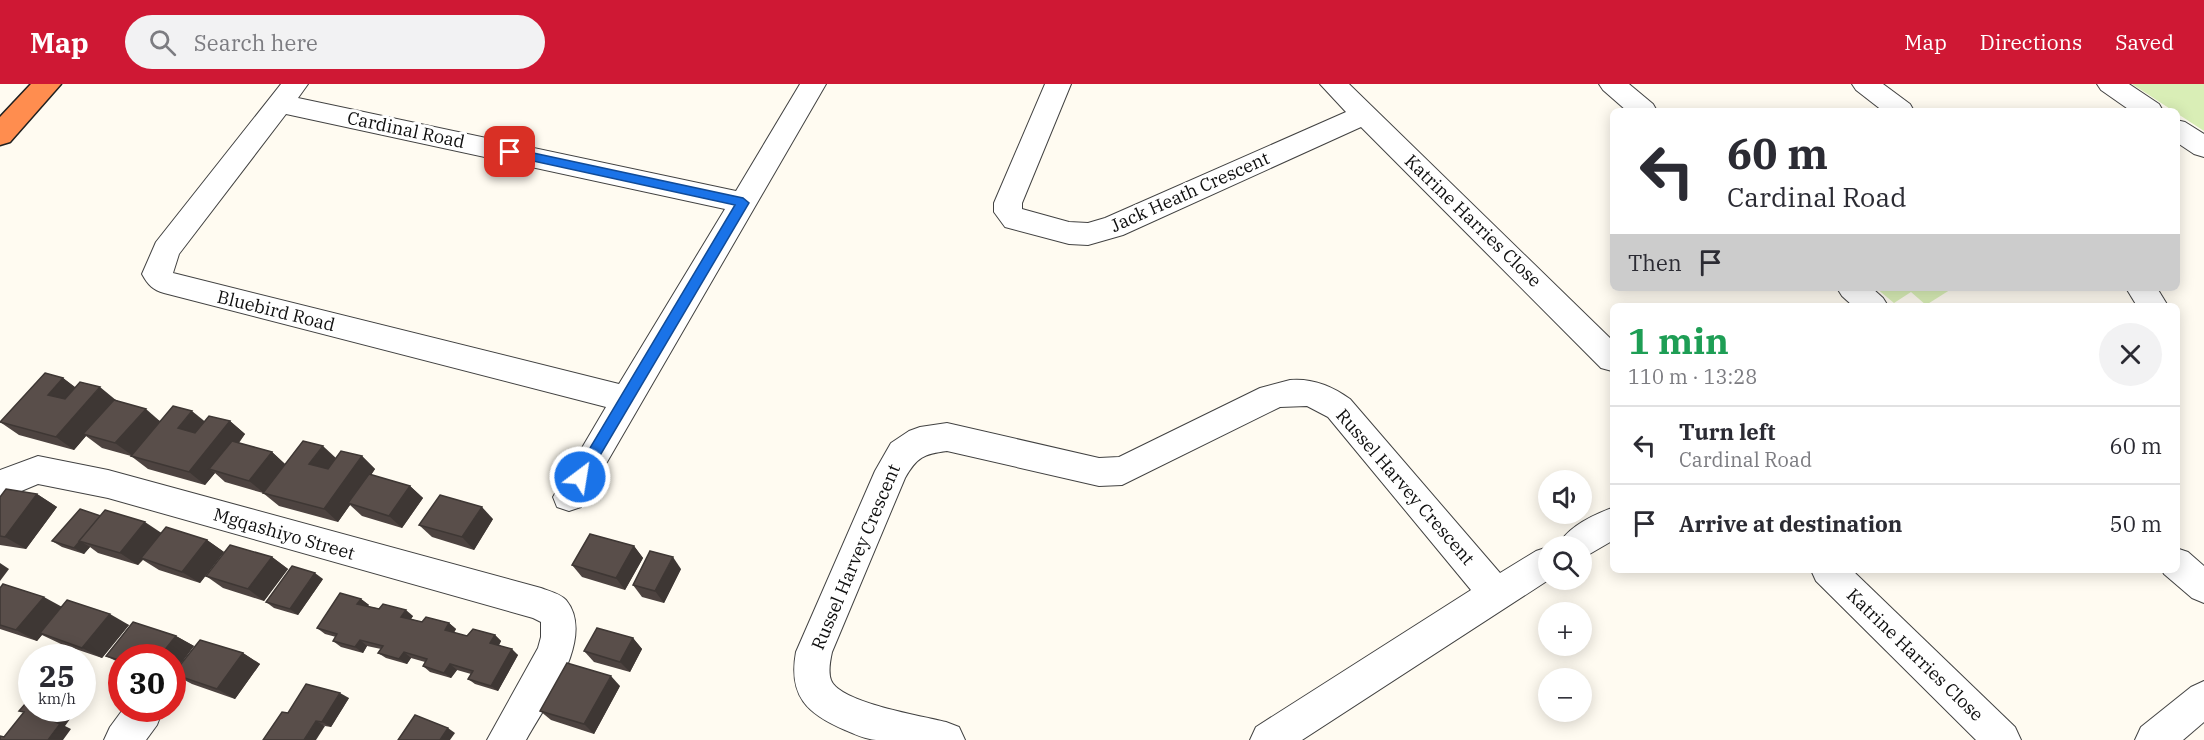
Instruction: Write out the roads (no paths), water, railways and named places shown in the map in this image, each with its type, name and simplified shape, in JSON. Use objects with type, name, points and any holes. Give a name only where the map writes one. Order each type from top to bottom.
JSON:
[{"type":"highway","points":[[0,135],[47,84]]},
{"type":"street","points":[[568,497],[813,84]]},
{"type":"street","name":"Jack Heath Crescent","points":[[1058,84],[1008,202],[1008,212],[1015,220],[1069,233],[1088,234],[1113,227],[1364,115]]},
{"type":"street","name":"Katrine Harries Close","points":[[1333,84],[1610,357]]},
{"type":"street","points":[[1612,84],[1640,108]]},
{"type":"street","points":[[1865,84],[1897,108]]},
{"type":"street","points":[[2110,84],[2146,108]]},
{"type":"street","name":"Cardinal Road","points":[[287,93],[743,203]]},
{"type":"street","name":"Bluebird Road","points":[[287,93],[166,250],[157,274],[164,282],[627,399]]},
{"type":"street","points":[[2180,132],[2204,147]]},
{"type":"street","points":[[1856,291],[1870,303]]},
{"type":"street","name":"Russel Harvey Crescent","points":[[946,740],[837,710],[819,694],[813,681],[811,666],[814,652],[895,462],[911,447],[927,439],[947,437],[960,439],[1110,473],[1134,466],[1271,397],[1294,391],[1318,394],[1339,408],[1496,594]]},
{"type":"street","name":"Mgqashiyo Street","points":[[0,486],[38,470],[108,484],[541,604],[553,611],[559,624],[559,637],[554,654],[506,740]]},
{"type":"street","points":[[1591,536],[1610,524]]},
{"type":"street","points":[[2180,566],[2204,587]]},
{"type":"street","points":[[1269,740],[1538,568]]},
{"type":"street","name":"Katrine Harries Close","points":[[1831,573],[2002,740]]},
{"type":"street","points":[[2154,740],[2204,699]]}]
